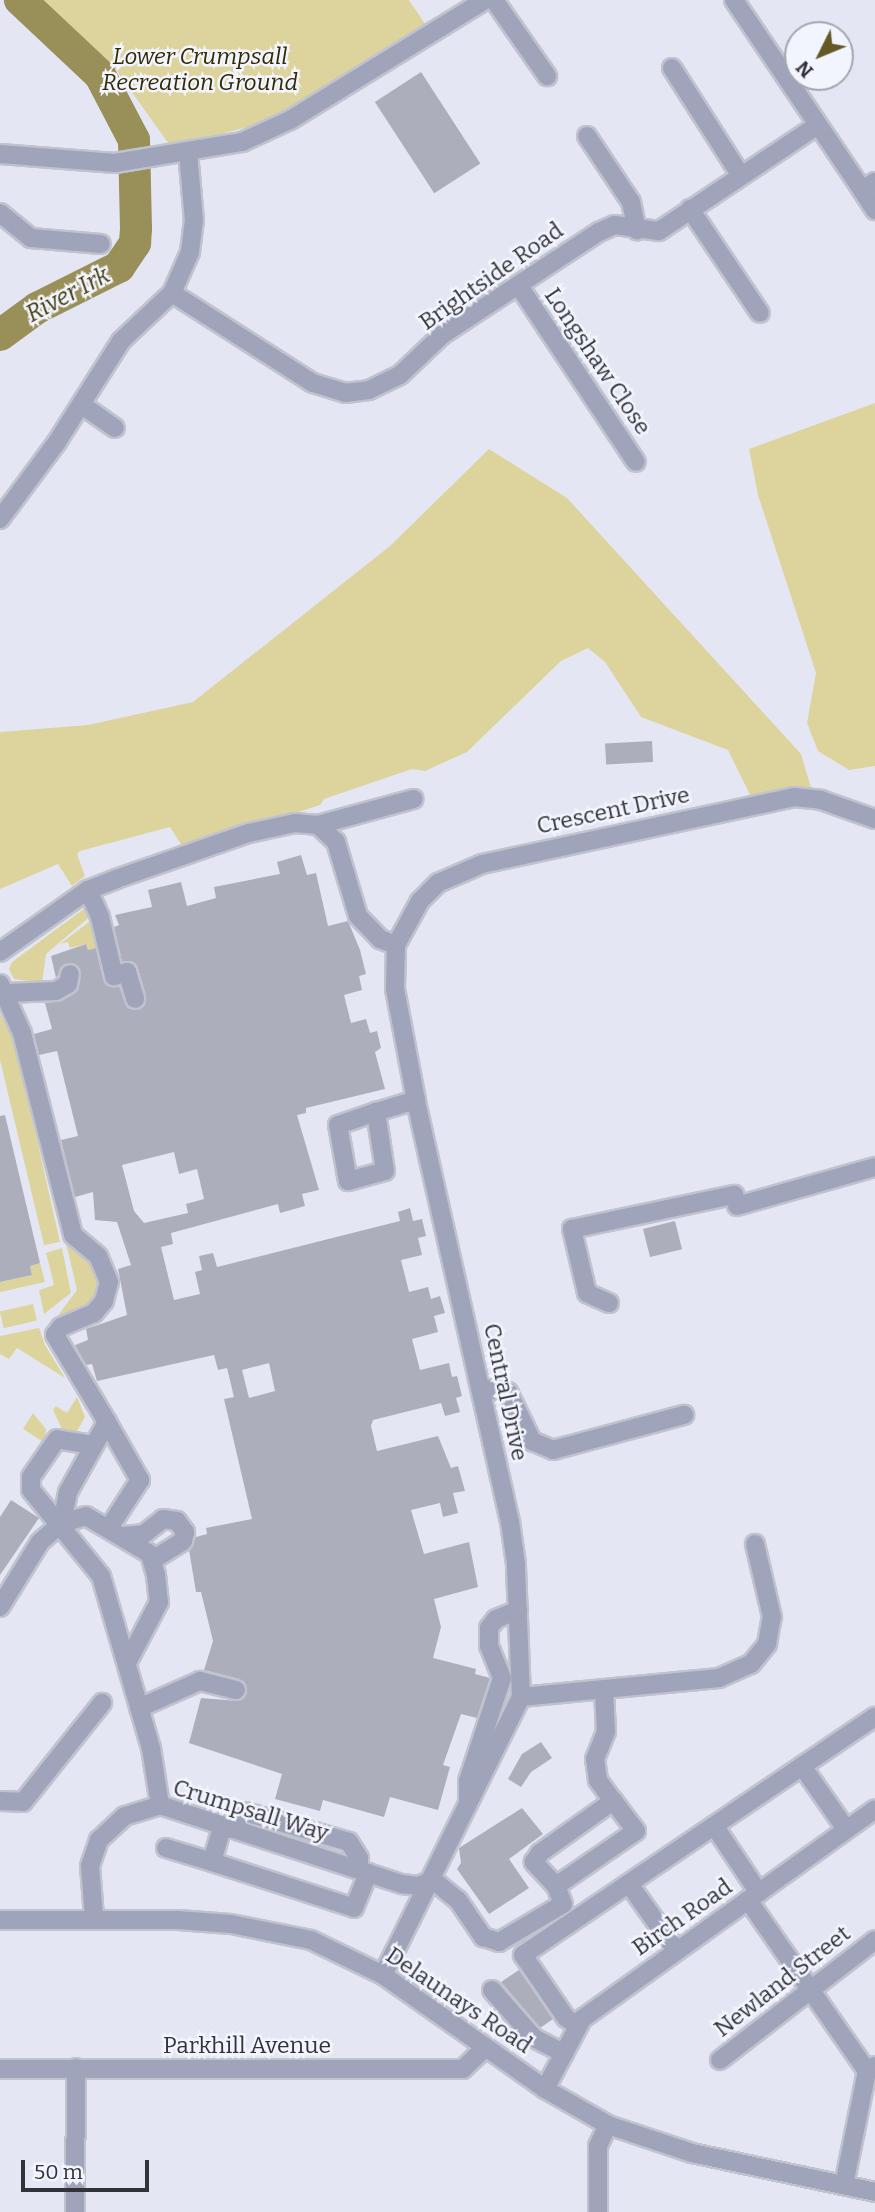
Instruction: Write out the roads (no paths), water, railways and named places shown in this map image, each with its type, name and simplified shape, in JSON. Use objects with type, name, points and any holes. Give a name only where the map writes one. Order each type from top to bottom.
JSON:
[{"type":"street","points":[[0,154],[115,163],[242,142],[290,120],[485,0]]},
{"type":"street","points":[[494,0],[547,76]]},
{"type":"street","points":[[734,0],[818,125],[868,186],[874,208]]},
{"type":"street","points":[[672,68],[741,176]]},
{"type":"street","name":"Brightside Road","points":[[172,293],[313,383],[345,393],[388,383],[442,335],[608,227],[659,231],[818,125]]},
{"type":"street","points":[[587,136],[631,202],[637,230]]},
{"type":"street","points":[[0,519],[82,405],[121,341],[172,293],[190,252],[194,221],[188,153]]},
{"type":"street","points":[[690,209],[760,313]]},
{"type":"street","points":[[0,213],[30,239],[101,244]]},
{"type":"street","name":"Longshaw Close","points":[[519,286],[636,462]]},
{"type":"street","points":[[82,405],[115,428]]},
{"type":"street","name":"Crescent Drive","points":[[396,945],[420,901],[438,883],[482,864],[794,797],[821,800],[875,819]]},
{"type":"street","points":[[0,952],[88,890],[249,833],[295,823],[318,825],[414,799]]},
{"type":"street","points":[[318,825],[336,842],[358,916],[380,939],[396,945]]},
{"type":"street","points":[[88,890],[100,917],[114,976],[127,972],[135,999]]},
{"type":"street","name":"Central Drive","points":[[383,1975],[433,1880],[521,1697],[518,1610],[510,1522],[416,1100],[395,989],[396,945]]},
{"type":"street","points":[[70,974],[68,984],[56,991],[3,989],[22,1033],[73,1235],[98,1256],[109,1282],[104,1301],[94,1313],[61,1327],[55,1335],[58,1346],[107,1422],[140,1480],[116,1532]]},
{"type":"street","points":[[376,1112],[416,1100]]},
{"type":"street","points":[[609,1303],[587,1293],[572,1230],[735,1200],[875,1167]]},
{"type":"street","points":[[480,1388],[508,1392],[532,1441],[553,1450],[684,1415]]},
{"type":"street","points":[[62,1523],[68,1492],[107,1422]]},
{"type":"street","points":[[93,1445],[57,1439],[31,1477],[30,1490],[62,1523],[102,1576],[151,1748],[160,1805]]},
{"type":"street","points":[[0,1607],[40,1542],[62,1523],[86,1516],[150,1554],[152,1560],[159,1602],[128,1661]]},
{"type":"street","points":[[116,1532],[144,1534],[163,1519],[177,1521],[185,1532],[183,1541],[152,1560]]},
{"type":"street","points":[[521,1697],[719,1678],[751,1664],[767,1644],[772,1617],[755,1544]]},
{"type":"street","points":[[468,1807],[468,1781],[502,1678],[489,1646],[489,1628],[496,1619],[518,1610]]},
{"type":"street","points":[[139,1708],[200,1681],[236,1689]]},
{"type":"street","points":[[556,1886],[636,1831],[598,1780],[595,1759],[606,1732],[604,1691]]},
{"type":"street","points":[[0,1801],[23,1802],[102,1703]]},
{"type":"street","points":[[578,2026],[566,2018],[523,1955],[875,1717]]},
{"type":"street","points":[[802,1766],[846,1829]]},
{"type":"street","points":[[433,1880],[457,1900],[483,1937],[499,1942],[563,1904],[556,1886],[534,1862],[540,1853],[613,1801]]},
{"type":"street","name":"Crumpsall Way","points":[[94,1917],[90,1866],[99,1840],[125,1816],[160,1805],[410,1885],[433,1880]]},
{"type":"street","name":"Birch Road","points":[[545,2089],[582,2018],[875,1809]]},
{"type":"street","points":[[715,1827],[809,1987],[871,2069],[844,2185]]},
{"type":"street","points":[[212,1862],[225,1828]]},
{"type":"street","points":[[166,1848],[354,1908],[363,1871]]},
{"type":"street","points":[[629,1884],[676,1950]]},
{"type":"street","name":"Delaunays Road","points":[[0,1920],[94,1917],[178,1920],[272,1931],[311,1940],[383,1975],[545,2089],[608,2124],[692,2153],[875,2192]]},
{"type":"street","name":"Newland Street","points":[[720,2060],[809,1987],[875,1940]]},
{"type":"street","points":[[492,1990],[534,2038],[564,2053]]},
{"type":"street","name":"Parkhill Avenue","points":[[0,2069],[463,2069],[485,2048]]},
{"type":"street","points":[[75,2212],[76,2068]]},
{"type":"street","points":[[598,2212],[598,2146],[608,2124]]},
{"type":"waterway","name":"River Irk","points":[[0,335],[37,308],[119,267],[135,243],[136,229],[134,140],[100,75],[20,0]]},
{"type":"park label","name":"Lower Crumpsall Recreation Ground","points":[[200,69]]}]
